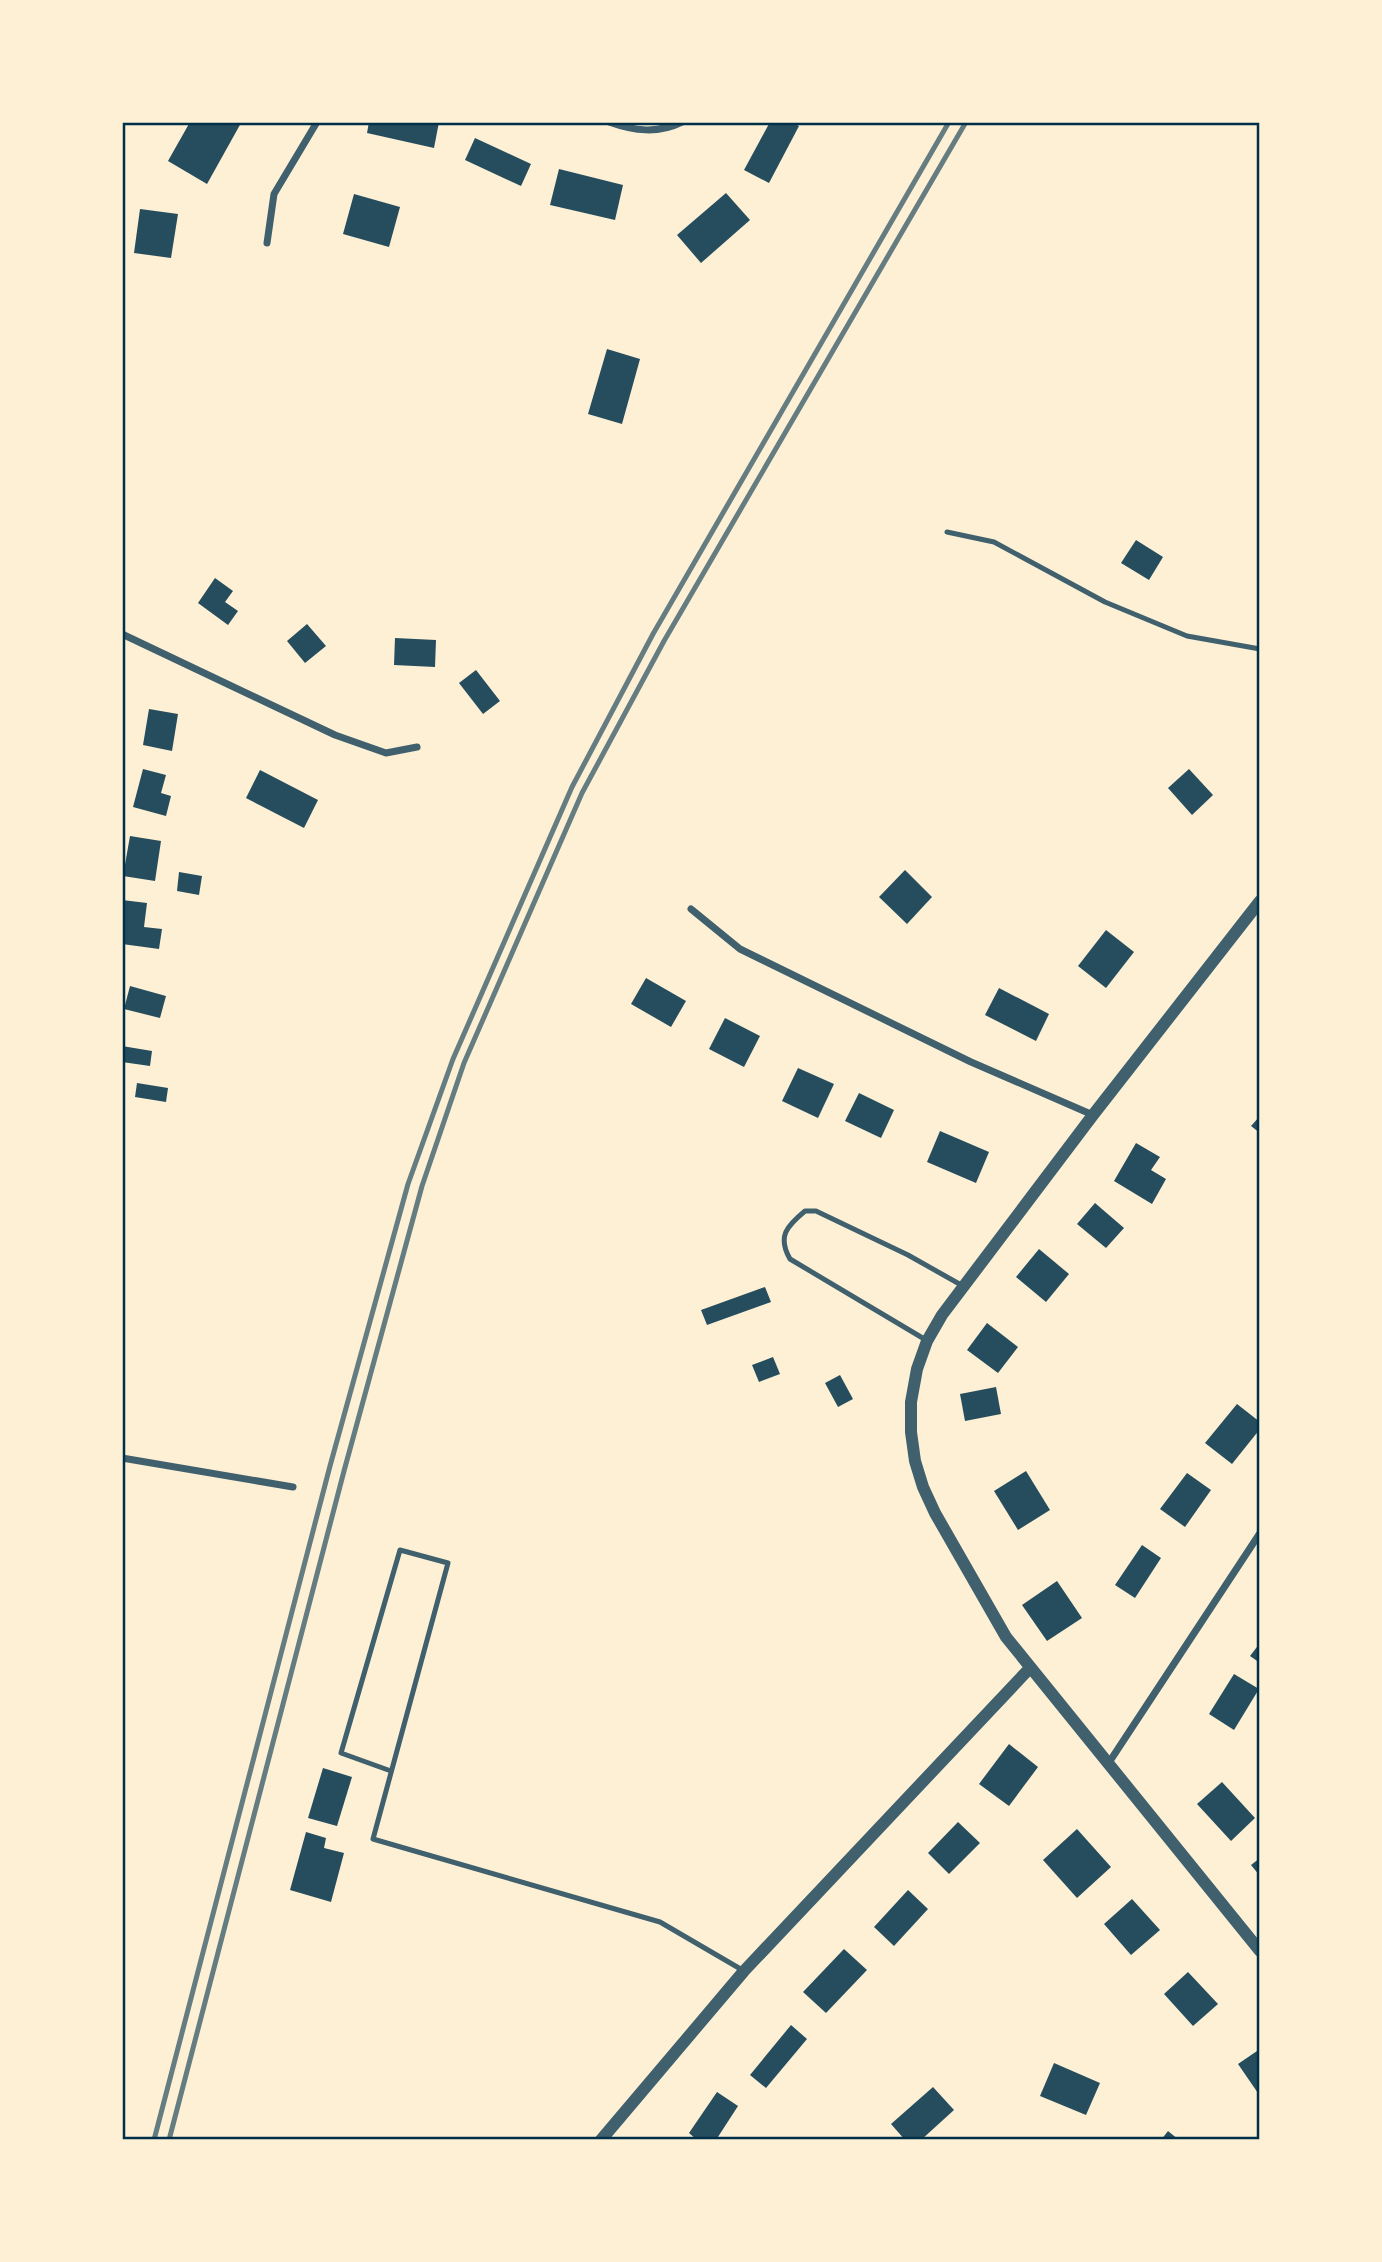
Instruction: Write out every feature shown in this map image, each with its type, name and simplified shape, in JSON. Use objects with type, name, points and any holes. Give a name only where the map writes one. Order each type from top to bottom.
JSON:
[{"type":"street","points":[[267,243],[274,194],[317,122]]},
{"type":"street","points":[[609,122],[641,131],[660,130],[682,122]]},
{"type":"street","points":[[122,634],[335,735],[386,753],[417,747]]},
{"type":"street","points":[[1259,901],[942,1315],[917,1369],[911,1402],[915,1461],[923,1487],[1006,1637],[1259,1951]]},
{"type":"street","points":[[691,909],[740,949],[971,1062],[1093,1115]]},
{"type":"street","points":[[122,1458],[293,1487]]},
{"type":"street","points":[[1107,1765],[1259,1533]]},
{"type":"street","points":[[601,2140],[744,1970],[1030,1668]]},
{"type":"lane","points":[[947,532],[994,542],[1105,601],[1187,636],[1259,649]]},
{"type":"lane","points":[[928,1341],[790,1259],[783,1248],[785,1233],[792,1222],[805,1211],[816,1211],[908,1255],[963,1286]]},
{"type":"lane","points":[[391,1770],[341,1753],[400,1550],[448,1563],[373,1839],[660,1922],[744,1970]]},
{"type":"building","points":[[190,122],[241,123],[207,184],[168,161]]},
{"type":"building","points":[[369,122],[439,122],[434,148],[367,133]]},
{"type":"building","points":[[770,122],[792,122],[799,126],[769,183],[744,170]]},
{"type":"building","points":[[475,138],[531,164],[521,186],[465,160]]},
{"type":"building","points":[[559,169],[623,185],[615,220],[550,205]]},
{"type":"building","points":[[726,193],[750,220],[701,263],[677,235]]},
{"type":"building","points":[[354,194],[400,207],[389,247],[343,234]]},
{"type":"building","points":[[140,209],[178,214],[171,258],[134,253]]},
{"type":"building","points":[[607,349],[640,359],[622,424],[588,414]]},
{"type":"building","points":[[1136,540],[1163,557],[1149,580],[1121,563]]},
{"type":"building","points":[[215,578],[233,591],[225,602],[238,611],[228,625],[198,603]]},
{"type":"building","points":[[307,624],[326,646],[305,663],[287,641]]},
{"type":"building","points":[[395,638],[436,640],[435,667],[394,665]]},
{"type":"building","points":[[476,670],[500,701],[483,714],[459,683]]},
{"type":"building","points":[[149,709],[178,714],[172,751],[143,745]]},
{"type":"building","points":[[143,769],[166,775],[161,793],[171,796],[166,816],[133,807]]},
{"type":"building","points":[[1189,769],[1213,795],[1192,815],[1168,788]]},
{"type":"building","points":[[260,770],[318,800],[304,828],[246,798]]},
{"type":"building","points":[[130,836],[161,841],[155,881],[123,876]]},
{"type":"building","points":[[905,870],[932,897],[907,924],[879,897]]},
{"type":"building","points":[[179,872],[202,876],[199,895],[177,891]]},
{"type":"building","points":[[122,900],[147,903],[144,927],[162,929],[159,949],[122,944]]},
{"type":"building","points":[[1106,930],[1134,952],[1106,988],[1078,966]]},
{"type":"building","points":[[646,978],[686,1001],[671,1027],[631,1004]]},
{"type":"building","points":[[130,986],[166,996],[160,1018],[124,1009]]},
{"type":"building","points":[[999,988],[1049,1014],[1036,1041],[985,1015]]},
{"type":"building","points":[[725,1018],[760,1036],[744,1067],[709,1049]]},
{"type":"building","points":[[122,1046],[152,1051],[150,1066],[122,1062]]},
{"type":"building","points":[[798,1068],[834,1084],[818,1118],[782,1101]]},
{"type":"building","points":[[137,1083],[168,1088],[166,1102],[135,1097]]},
{"type":"building","points":[[859,1093],[894,1110],[881,1138],[845,1121]]},
{"type":"building","points":[[1260,1116],[1260,1133],[1251,1126]]},
{"type":"building","points":[[940,1131],[989,1152],[976,1183],[927,1162]]},
{"type":"building","points":[[1136,1143],[1160,1157],[1151,1170],[1166,1179],[1152,1204],[1114,1181]]},
{"type":"building","points":[[1095,1203],[1124,1228],[1106,1248],[1077,1224]]},
{"type":"building","points":[[1039,1249],[1069,1274],[1046,1302],[1016,1277]]},
{"type":"building","points":[[765,1287],[771,1302],[707,1325],[701,1310]]},
{"type":"building","points":[[987,1323],[1018,1347],[998,1373],[967,1350]]},
{"type":"building","points":[[773,1357],[780,1374],[759,1382],[752,1365]]},
{"type":"building","points":[[840,1375],[853,1399],[838,1407],[825,1383]]},
{"type":"building","points":[[996,1387],[1001,1414],[965,1421],[960,1394]]},
{"type":"building","points":[[1237,1404],[1260,1422],[1260,1429],[1232,1464],[1205,1443]]},
{"type":"building","points":[[1026,1471],[1050,1510],[1018,1530],[994,1491]]},
{"type":"building","points":[[1187,1473],[1211,1490],[1185,1527],[1160,1509]]},
{"type":"building","points":[[1142,1545],[1161,1558],[1135,1598],[1115,1585]]},
{"type":"building","points":[[1057,1581],[1082,1618],[1047,1641],[1022,1605]]},
{"type":"building","points":[[1260,1643],[1260,1663],[1250,1656]]},
{"type":"building","points":[[1234,1674],[1259,1689],[1234,1730],[1209,1714]]},
{"type":"building","points":[[1009,1744],[1038,1767],[1009,1806],[979,1784]]},
{"type":"building","points":[[323,1768],[352,1777],[337,1826],[308,1818]]},
{"type":"building","points":[[1222,1782],[1255,1818],[1231,1841],[1197,1804]]},
{"type":"building","points":[[958,1822],[980,1843],[949,1874],[928,1853]]},
{"type":"building","points":[[1077,1829],[1111,1867],[1077,1898],[1043,1860]]},
{"type":"building","points":[[306,1832],[326,1838],[324,1848],[344,1853],[331,1902],[290,1890]]},
{"type":"building","points":[[1260,1858],[1260,1876],[1251,1865]]},
{"type":"building","points":[[908,1890],[928,1909],[894,1946],[874,1927]]},
{"type":"building","points":[[1132,1899],[1160,1930],[1131,1955],[1104,1924]]},
{"type":"building","points":[[844,1949],[867,1970],[826,2013],[803,1992]]},
{"type":"building","points":[[1188,1972],[1218,2004],[1193,2026],[1164,1994]]},
{"type":"building","points":[[791,2025],[807,2039],[766,2088],[750,2075]]},
{"type":"building","points":[[1260,2049],[1260,2096],[1238,2064]]},
{"type":"building","points":[[1054,2063],[1100,2083],[1086,2115],[1040,2096]]},
{"type":"building","points":[[933,2087],[954,2110],[921,2140],[905,2140],[891,2124]]},
{"type":"building","points":[[717,2092],[738,2106],[716,2140],[697,2140],[689,2133]]},
{"type":"building","points":[[1168,2131],[1179,2140],[1161,2140]]},
{"type":"railway","points":[[154,2140],[330,1466],[408,1184],[453,1059],[572,787],[653,634],[949,122]]},
{"type":"railway","points":[[169,2140],[344,1471],[422,1186],[464,1063],[582,793],[664,641],[966,122]]}]
